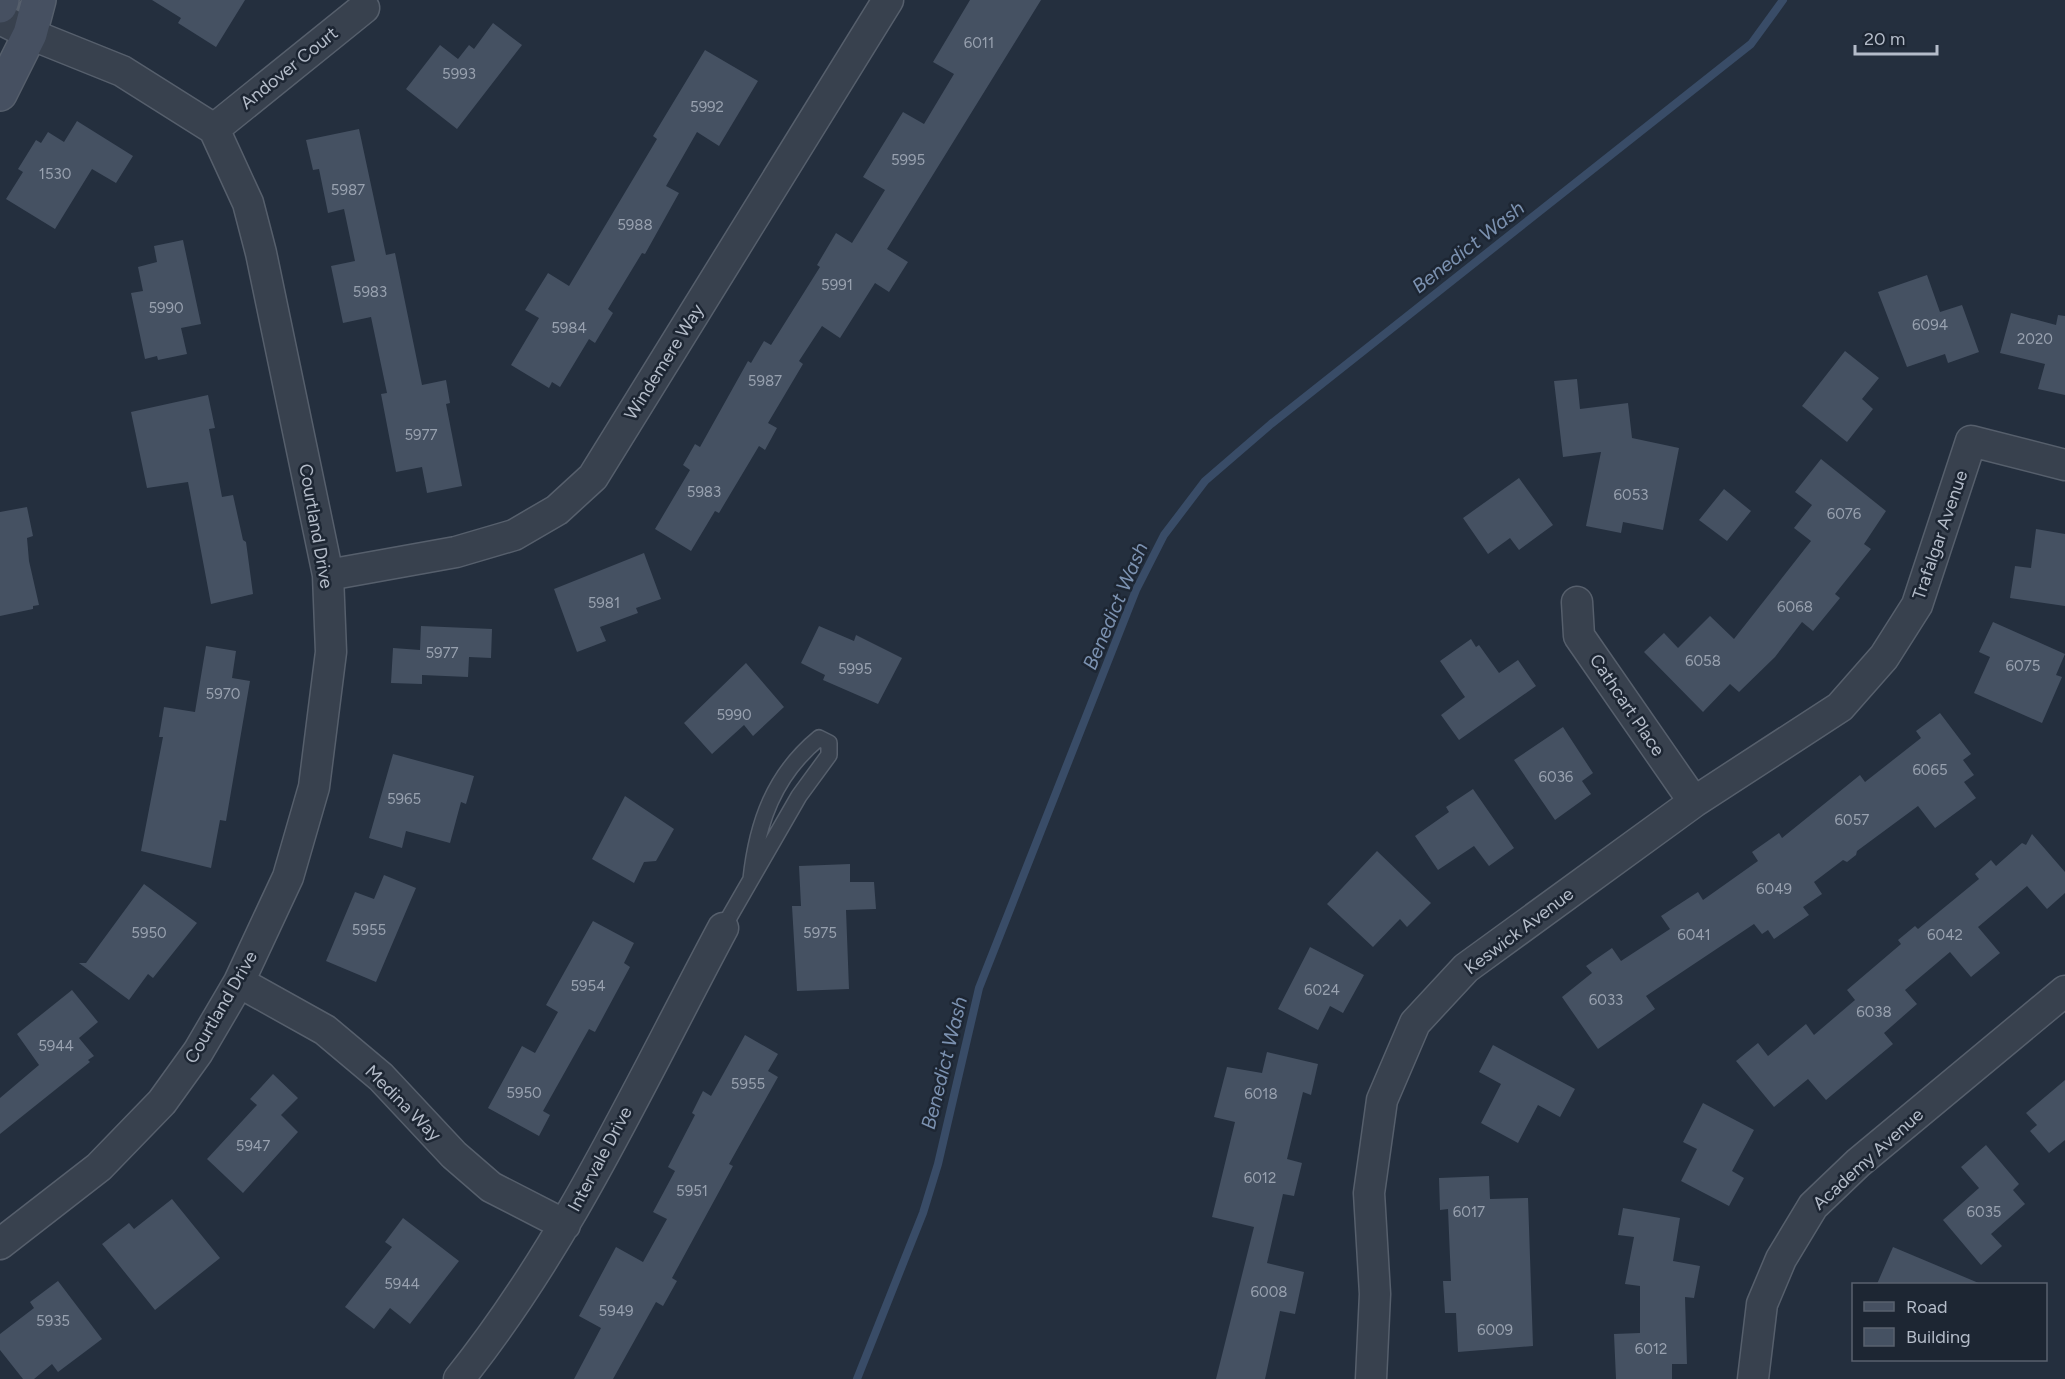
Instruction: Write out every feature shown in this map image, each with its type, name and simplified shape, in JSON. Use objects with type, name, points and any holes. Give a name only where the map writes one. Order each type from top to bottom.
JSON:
[{"type":"street","points":[[0,6],[2,0]]},
{"type":"street","points":[[0,94],[30,34],[39,0]]},
{"type":"street","name":"Windemere Way","points":[[328,574],[456,552],[514,535],[557,510],[593,477],[888,0]]},
{"type":"street","name":"Andover Court","points":[[214,129],[364,8]]},
{"type":"street","points":[[0,19],[30,34],[122,71],[214,129]]},
{"type":"street","name":"Courtland Drive","points":[[0,1244],[99,1167],[162,1102],[198,1052],[239,982],[288,877],[314,787],[331,651],[328,574],[261,254],[248,203],[214,129]]},
{"type":"street","name":"Trafalgar Avenue","points":[[1694,802],[1840,707],[1884,657],[1917,605],[1971,441],[2065,465]]},
{"type":"street","name":"Cathcart Place","points":[[1577,602],[1579,636],[1694,802]]},
{"type":"street","name":"Keswick Avenue","points":[[1371,1379],[1375,1294],[1369,1192],[1382,1100],[1415,1023],[1466,968],[1694,802]]},
{"type":"street","name":"Intervale Drive","points":[[459,1379],[499,1329],[565,1225],[723,928]]},
{"type":"street","name":"Medina Way","points":[[239,982],[325,1030],[381,1077],[454,1155],[491,1187],[565,1225]]},
{"type":"street","name":"Academy Avenue","points":[[1753,1379],[1762,1304],[1781,1259],[1813,1206],[1858,1163],[2065,991]]},
{"type":"lane","points":[[723,928],[752,879],[799,796],[830,755],[829,743],[819,738],[800,754],[778,783],[763,816],[754,849],[752,879]]},
{"type":"building","points":[[152,0],[245,0],[216,47],[178,23],[181,18]]},
{"type":"building","points":[[970,0],[1041,0],[887,249],[908,262],[889,292],[875,283],[840,338],[822,326],[799,361],[803,364],[768,423],[777,428],[765,450],[759,446],[719,513],[715,511],[691,551],[655,529],[690,470],[683,465],[695,444],[700,447],[748,361],[751,363],[764,341],[771,345],[820,267],[817,265],[836,233],[852,243],[885,190],[863,177],[903,112],[924,124],[954,74],[933,62]]},
{"type":"building","points":[[493,23],[522,45],[457,129],[406,89],[440,45],[458,59],[469,45],[474,49]]},
{"type":"building","points":[[705,50],[758,81],[719,146],[697,132],[666,186],[679,193],[645,254],[642,253],[608,309],[613,313],[595,343],[589,339],[560,387],[552,382],[549,388],[511,365],[539,318],[525,310],[548,273],[569,286],[657,139],[653,136]]},
{"type":"building","points":[[77,121],[133,156],[116,183],[92,169],[55,229],[6,199],[23,172],[18,169],[36,140],[41,143],[48,132],[64,142]]},
{"type":"building","points":[[359,129],[386,255],[395,253],[422,385],[446,380],[450,403],[446,404],[462,486],[427,493],[422,467],[396,472],[381,394],[387,393],[371,317],[343,323],[331,266],[355,261],[344,209],[328,213],[319,169],[313,170],[306,140]]},
{"type":"building","points":[[183,240],[201,324],[181,328],[187,354],[158,360],[157,356],[145,359],[131,293],[143,291],[138,267],[157,262],[154,246]]},
{"type":"building","points":[[1927,275],[1940,312],[1962,305],[1979,352],[1948,363],[1945,354],[1907,367],[1878,292]]},
{"type":"building","points":[[2011,313],[2056,325],[2058,315],[2065,316],[2065,395],[2038,389],[2045,364],[2000,353]]},
{"type":"building","points":[[1845,351],[1879,378],[1862,399],[1873,409],[1847,442],[1802,406]]},
{"type":"building","points":[[1577,379],[1580,409],[1628,403],[1632,438],[1679,448],[1663,530],[1623,522],[1621,533],[1586,526],[1601,452],[1563,457],[1554,381]]},
{"type":"building","points":[[208,395],[215,428],[209,429],[222,497],[233,495],[243,540],[246,542],[253,594],[211,604],[188,482],[147,488],[131,412]]},
{"type":"building","points":[[1821,459],[1886,511],[1864,544],[1871,549],[1835,594],[1840,598],[1813,631],[1802,622],[1775,657],[1739,692],[1730,684],[1703,712],[1644,652],[1664,633],[1678,648],[1710,616],[1734,639],[1811,541],[1794,528],[1812,505],[1795,492]]},
{"type":"building","points":[[1519,478],[1553,525],[1519,550],[1510,538],[1488,554],[1463,518]]},
{"type":"building","points":[[1724,489],[1751,511],[1727,541],[1699,520]]},
{"type":"building","points":[[27,507],[33,536],[27,538],[29,561],[39,605],[33,606],[33,609],[0,616],[0,512]]},
{"type":"building","points":[[2036,529],[2065,534],[2065,606],[2010,598],[2015,566],[2031,568]]},
{"type":"building","points":[[644,553],[661,599],[636,608],[638,613],[600,627],[606,641],[577,652],[554,589]]},
{"type":"building","points":[[1993,622],[2065,654],[2056,675],[2062,677],[2042,723],[1974,693],[1990,657],[1979,652]]},
{"type":"building","points":[[421,626],[492,629],[491,658],[469,657],[468,677],[422,675],[422,684],[391,683],[393,648],[420,650]]},
{"type":"building","points":[[819,626],[854,641],[856,635],[902,658],[878,704],[823,680],[825,675],[801,663]]},
{"type":"building","points":[[1471,639],[1476,647],[1479,645],[1499,673],[1518,660],[1536,686],[1459,740],[1441,715],[1465,697],[1440,661]]},
{"type":"building","points":[[206,646],[236,651],[232,678],[250,681],[226,821],[220,820],[211,868],[141,851],[163,737],[159,737],[164,707],[195,712]]},
{"type":"building","points":[[746,663],[784,707],[753,736],[744,725],[712,754],[684,723]]},
{"type":"building","points":[[1940,713],[1971,754],[1963,760],[1974,775],[1964,782],[1976,798],[1935,828],[1918,806],[1857,851],[1856,855],[1847,862],[1843,860],[1814,882],[1822,894],[1803,907],[1809,915],[1774,939],[1768,930],[1762,934],[1754,924],[1646,996],[1655,1009],[1598,1049],[1562,997],[1592,973],[1586,966],[1612,948],[1621,961],[1670,929],[1661,916],[1698,892],[1703,900],[1758,861],[1752,852],[1779,833],[1782,838],[1860,775],[1865,782],[1921,738],[1916,731]]},
{"type":"building","points":[[1563,727],[1593,773],[1582,781],[1591,794],[1555,820],[1514,760]]},
{"type":"building","points":[[393,754],[474,776],[466,804],[461,802],[450,843],[406,831],[402,848],[369,838]]},
{"type":"building","points":[[1473,789],[1514,848],[1489,866],[1474,846],[1438,870],[1415,836],[1449,812],[1446,807]]},
{"type":"building","points":[[625,796],[674,829],[656,861],[644,862],[634,883],[592,859]]},
{"type":"building","points":[[2032,834],[2065,872],[2065,893],[2047,909],[2027,886],[1978,927],[2000,953],[1971,977],[1950,952],[1905,990],[1917,1004],[1884,1033],[1893,1044],[1826,1100],[1808,1079],[1774,1107],[1736,1061],[1758,1043],[1768,1056],[1806,1024],[1814,1035],[1855,1000],[1847,990],[1901,944],[1898,940],[1915,926],[1918,929],[1979,879],[1975,874],[1991,860],[1996,866],[2022,843],[2026,845]]},
{"type":"building","points":[[1377,851],[1431,903],[1407,927],[1400,919],[1373,947],[1327,904]]},
{"type":"building","points":[[850,864],[850,882],[874,882],[876,909],[846,910],[849,989],[797,991],[792,906],[801,906],[799,866]]},
{"type":"building","points":[[384,875],[416,888],[376,982],[326,961],[355,892],[374,899]]},
{"type":"building","points":[[144,884],[197,923],[153,978],[148,974],[129,1000],[79,963],[86,963]]},
{"type":"building","points":[[593,921],[634,943],[624,963],[630,967],[595,1032],[589,1029],[543,1111],[550,1115],[539,1136],[488,1108],[522,1046],[535,1053],[558,1012],[546,1005]]},
{"type":"building","points":[[1310,947],[1364,975],[1343,1013],[1330,1006],[1318,1030],[1278,1009]]},
{"type":"building","points":[[72,990],[98,1022],[79,1038],[94,1056],[88,1060],[90,1062],[0,1134],[0,1098],[39,1065],[17,1034]]},
{"type":"building","points":[[745,1035],[778,1054],[768,1071],[778,1077],[729,1164],[733,1166],[672,1278],[677,1281],[663,1306],[656,1302],[613,1379],[574,1379],[601,1328],[579,1316],[616,1247],[643,1262],[667,1219],[653,1212],[675,1171],[668,1167],[695,1115],[692,1113],[703,1091],[711,1096]]},
{"type":"building","points":[[1493,1045],[1575,1089],[1560,1117],[1538,1105],[1518,1143],[1481,1123],[1501,1084],[1479,1072]]},
{"type":"building","points":[[1267,1052],[1318,1064],[1311,1095],[1303,1092],[1287,1159],[1302,1163],[1294,1196],[1283,1194],[1267,1263],[1304,1272],[1295,1314],[1280,1311],[1265,1379],[1216,1379],[1254,1227],[1212,1217],[1235,1122],[1214,1117],[1227,1067],[1262,1073]]},
{"type":"building","points":[[273,1074],[298,1098],[281,1115],[298,1132],[243,1193],[207,1159],[257,1105],[250,1099]]},
{"type":"building","points":[[2065,1080],[2065,1140],[2049,1153],[2030,1131],[2037,1125],[2026,1113]]},
{"type":"building","points":[[1703,1103],[1754,1130],[1732,1171],[1744,1178],[1729,1206],[1681,1181],[1697,1149],[1683,1142]]},
{"type":"building","points":[[1986,1145],[2019,1184],[2013,1190],[2025,1204],[1991,1234],[2002,1246],[1981,1265],[1943,1220],[1979,1188],[1961,1167]]},
{"type":"building","points":[[1489,1176],[1490,1199],[1528,1198],[1533,1346],[1458,1352],[1456,1313],[1445,1313],[1443,1281],[1451,1281],[1448,1209],[1440,1210],[1439,1178]]},
{"type":"building","points":[[172,1199],[220,1258],[155,1310],[102,1244],[129,1223],[134,1229]]},
{"type":"building","points":[[1623,1208],[1680,1218],[1673,1261],[1700,1266],[1694,1298],[1685,1297],[1687,1364],[1672,1364],[1672,1379],[1616,1379],[1614,1334],[1640,1333],[1640,1286],[1625,1284],[1634,1237],[1618,1235]]},
{"type":"building","points":[[403,1218],[459,1261],[410,1324],[390,1308],[374,1329],[345,1307],[392,1247],[385,1242]]},
{"type":"building","points":[[1893,1247],[1979,1283],[1877,1283]]},
{"type":"building","points":[[58,1281],[102,1339],[58,1372],[52,1364],[34,1379],[23,1379],[0,1350],[0,1334],[34,1308],[30,1302]]},
{"type":"waterway","name":"Benedict Wash","points":[[857,1379],[923,1213],[938,1164],[979,988],[1136,590],[1164,535],[1205,481],[1271,424],[1751,44],[1783,0]]}]
